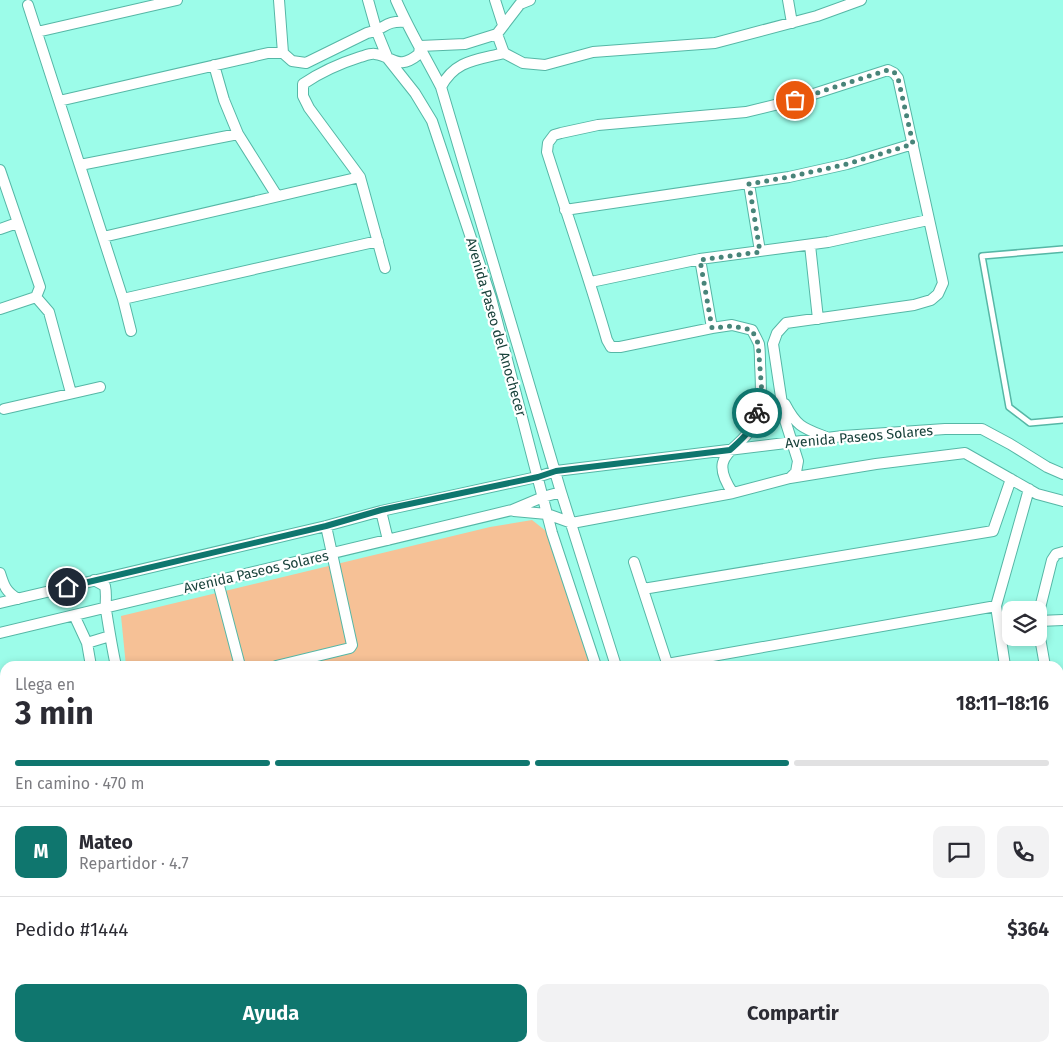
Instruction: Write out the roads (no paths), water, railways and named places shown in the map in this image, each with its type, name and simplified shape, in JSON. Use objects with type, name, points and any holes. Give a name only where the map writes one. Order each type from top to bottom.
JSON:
[{"type":"street","points":[[37,32],[178,0]]},
{"type":"street","points":[[279,0],[283,53],[292,62],[306,63],[368,33],[377,32],[385,24],[396,21],[406,22]]},
{"type":"street","name":"Avenida Paseo del Anochecer","points":[[368,0],[377,32],[388,59],[415,93],[432,121],[491,298],[547,514],[594,661]]},
{"type":"street","name":"Avenida Paseo del Anochecer","points":[[396,0],[441,87],[614,661]]},
{"type":"street","points":[[496,0],[504,53]]},
{"type":"street","points":[[385,268],[360,177],[308,108],[303,96],[303,84],[322,71],[342,62],[374,53],[402,63],[411,60],[419,54],[420,46],[464,44],[500,30],[520,4],[530,0]]},
{"type":"street","points":[[788,0],[792,23]]},
{"type":"street","points":[[441,87],[446,76],[455,68],[468,62],[504,53],[523,64],[545,65],[593,52],[715,43],[817,16],[860,0]]},
{"type":"street","points":[[28,6],[132,331]]},
{"type":"street","points":[[334,49],[342,62]]},
{"type":"street","points":[[59,101],[268,53],[283,53]]},
{"type":"street","points":[[214,65],[224,100],[238,134],[277,196]]},
{"type":"street","points":[[733,493],[723,479],[722,466],[730,450],[754,424],[762,393],[758,343],[752,330],[732,326],[712,328],[620,347],[611,347],[607,340],[547,152],[548,143],[554,135],[598,125],[746,112],[795,100],[882,70],[888,70],[894,72],[898,78],[943,283],[938,294],[931,300],[914,305],[786,323],[777,333],[773,344],[784,417],[798,461],[796,472],[790,478]]},
{"type":"street","points":[[80,165],[238,134]]},
{"type":"street","points":[[565,210],[789,177],[847,164],[913,144]]},
{"type":"street","points":[[0,170],[40,287],[36,297],[0,309]]},
{"type":"street","points":[[103,237],[360,177]]},
{"type":"street","points":[[749,184],[760,252]]},
{"type":"street","points":[[590,282],[700,260],[810,245],[928,220]]},
{"type":"street","points":[[0,229],[17,222]]},
{"type":"street","points":[[123,299],[378,241]]},
{"type":"street","points":[[810,245],[818,319]]},
{"type":"street","points":[[700,260],[712,328]]},
{"type":"street","points":[[36,297],[49,312],[72,393]]},
{"type":"street","points":[[4,409],[100,386]]},
{"type":"street","points":[[782,400],[792,418],[802,428],[827,438]]},
{"type":"street","name":"Avenida Paseos Solares","points":[[0,603],[326,526],[381,510],[538,477],[556,471],[792,442],[945,429],[982,429],[1047,467],[1063,474]]},
{"type":"street","name":"Avenida Paseos Solares","points":[[512,510],[547,514],[572,523],[733,493],[790,478],[876,464],[965,453],[1037,494],[1063,501]]},
{"type":"street","points":[[643,589],[994,531],[1011,479]]},
{"type":"street","points":[[1004,661],[996,606],[1029,489]]},
{"type":"street","name":"Avenida Paseos Solares","points":[[1,632],[218,582],[512,510],[543,497],[562,492]]},
{"type":"street","points":[[381,510],[388,540]]},
{"type":"street","points":[[297,661],[350,648],[352,645],[326,526]]},
{"type":"street","points":[[1042,601],[1052,560],[1056,554],[1063,552]]},
{"type":"street","points":[[634,562],[667,661]]},
{"type":"street","points":[[0,573],[8,593],[18,599]]},
{"type":"street","points":[[94,580],[104,586],[107,597],[106,607],[115,661]]},
{"type":"street","points":[[218,582],[239,661]]},
{"type":"street","points":[[690,661],[996,606]]},
{"type":"street","points":[[74,615],[87,643],[90,661]]},
{"type":"street","points":[[1047,621],[1063,620]]},
{"type":"street","points":[[87,643],[110,636]]},
{"type":"street","points":[[1041,646],[1044,661]]},
{"type":"lane","points":[[1063,249],[982,256],[1009,407],[1030,423],[1063,420]]}]
